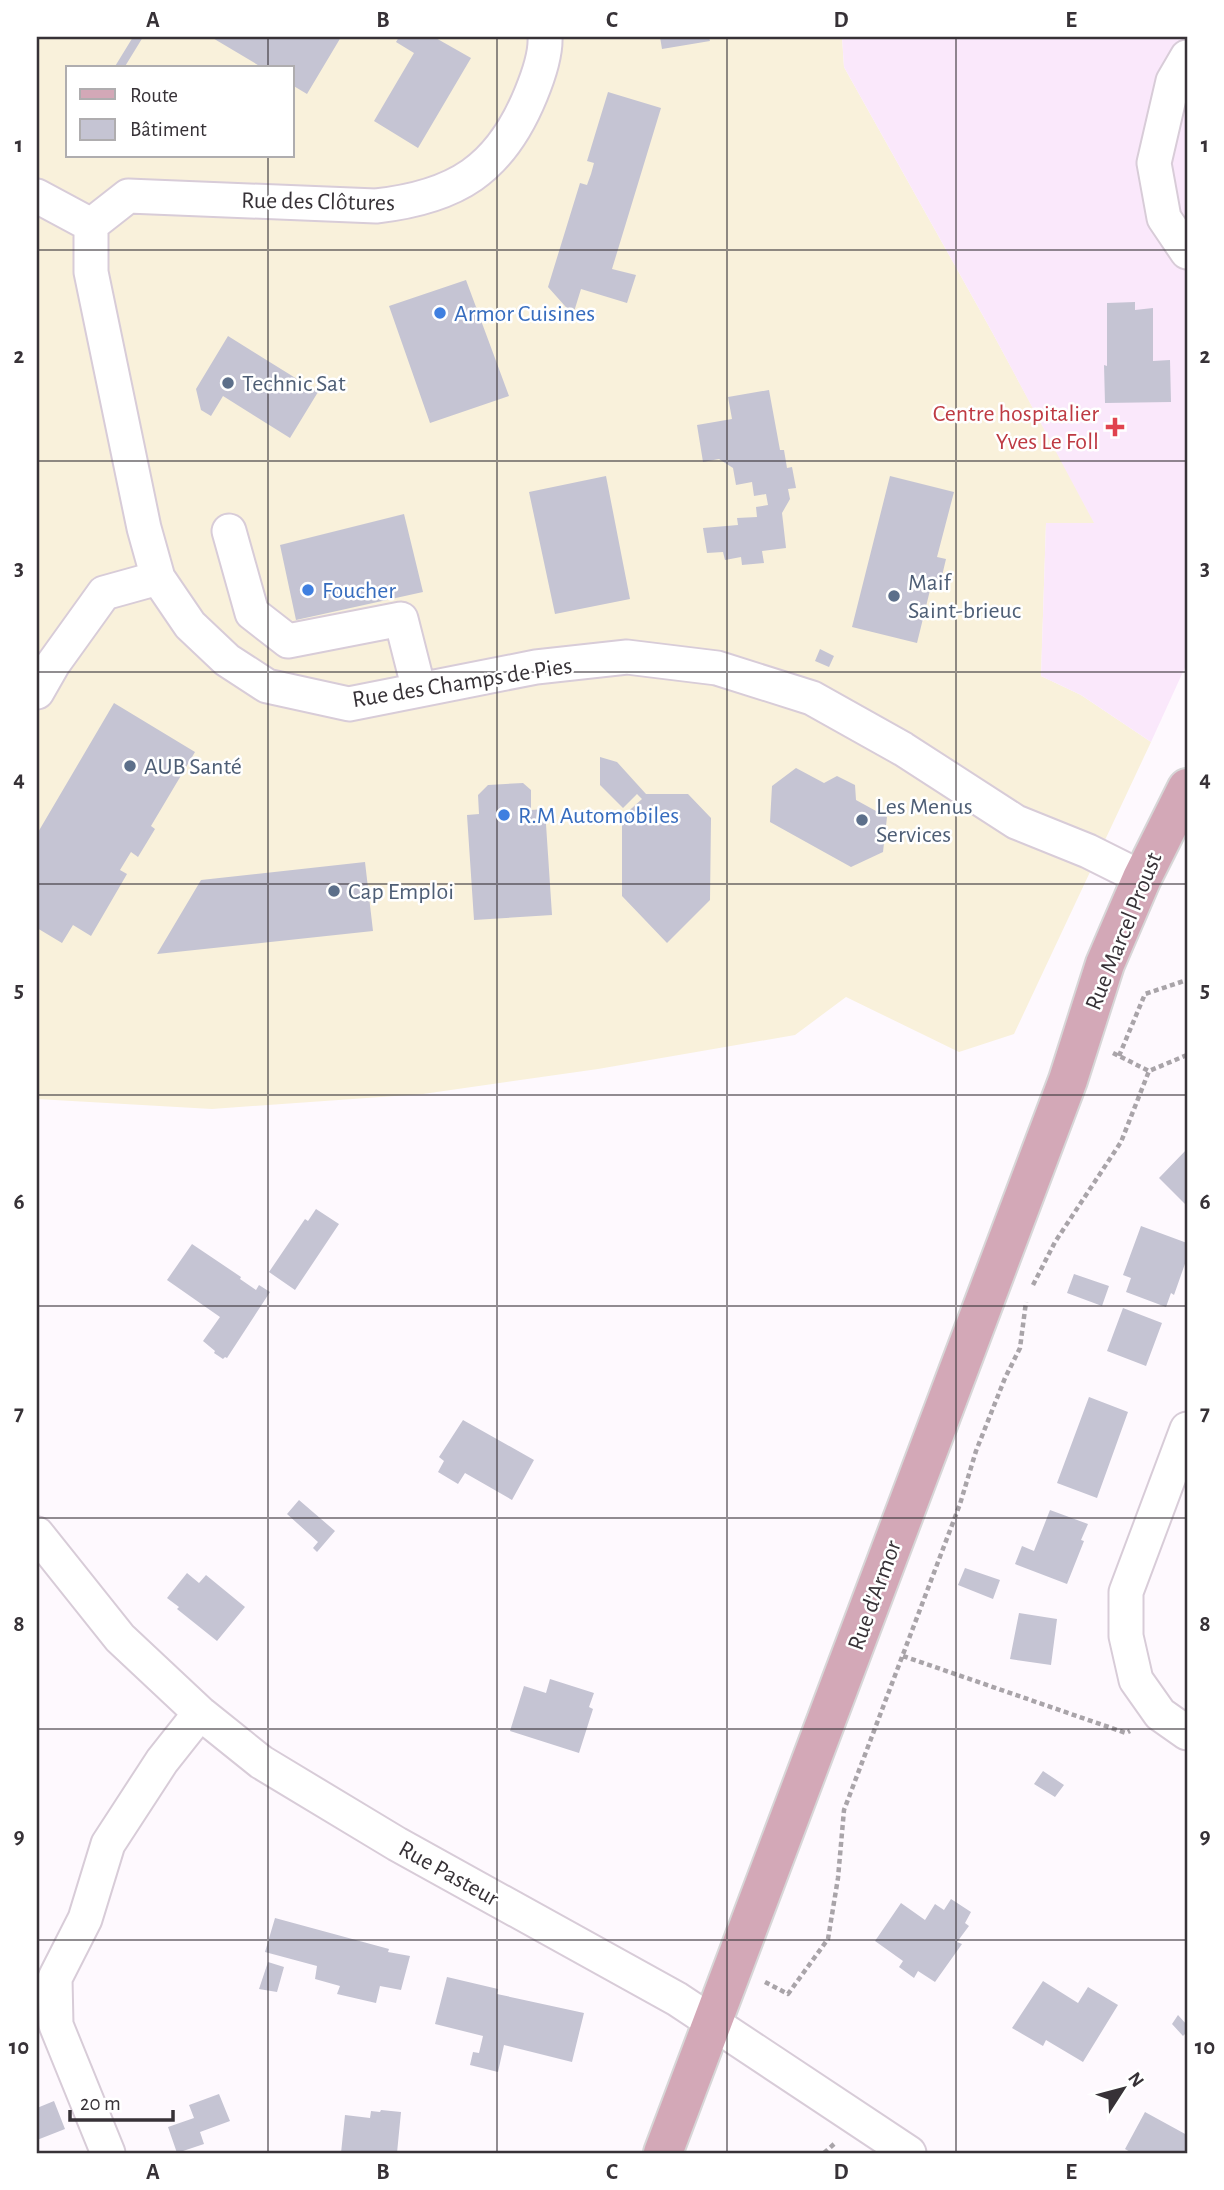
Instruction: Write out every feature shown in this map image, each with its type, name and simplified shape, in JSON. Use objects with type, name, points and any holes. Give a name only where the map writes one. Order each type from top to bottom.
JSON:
[{"type":"main road","name":"Rue Marcel Proust","points":[[1081,1037],[1105,964],[1142,877],[1187,788]]},
{"type":"main road","name":"Rue d'Armor","points":[[663,2153],[714,2024],[1068,1080],[1081,1037]]},
{"type":"street","name":"Rue des Clôtures","points":[[91,225],[128,196],[376,206],[411,202],[440,193],[472,176],[502,149],[523,115],[537,78],[545,37]]},
{"type":"street","points":[[1187,57],[1173,81],[1154,163],[1164,218],[1187,252]]},
{"type":"street","points":[[37,196],[91,225]]},
{"type":"street","name":"Rue des Champs de Pies","points":[[91,225],[91,272],[144,528],[158,578],[190,625],[227,660],[267,686],[349,704],[536,667],[627,657],[717,668],[812,698],[902,748],[1016,822],[1088,851],[1142,877]]},
{"type":"street","points":[[229,531],[252,613],[288,641],[401,619],[419,690]]},
{"type":"street","points":[[42,670],[104,593],[158,578]]},
{"type":"street","points":[[1187,1429],[1126,1592],[1126,1636],[1136,1681],[1160,1714],[1187,1732]]},
{"type":"street","name":"Rue Pasteur","points":[[37,1534],[120,1637],[200,1713],[261,1762],[397,1844],[677,1999],[909,2153]]},
{"type":"street","points":[[108,2153],[56,2025],[55,1978],[85,1919],[108,1844],[162,1761],[200,1713]]},
{"type":"path","points":[[1119,1056],[1145,994],[1187,980]]},
{"type":"path","points":[[1081,1037],[1149,1071]]},
{"type":"path","points":[[735,1968],[788,1994],[828,1939],[838,1878],[844,1810],[960,1504],[976,1451],[1004,1378],[1020,1348],[1027,1296],[1055,1242],[1121,1142],[1149,1071],[1187,1055]]},
{"type":"path","points":[[903,1656],[1126,1733],[1160,1714]]},
{"type":"shaded area","points":[[37,37],[842,37],[844,67],[1095,523],[1046,523],[1041,676],[1081,695],[1151,742],[1014,1034],[959,1052],[846,997],[795,1035],[598,1069],[423,1094],[212,1109],[37,1099]]},
{"type":"shaded area","name":"Centre hospitalier Yves Le Foll","points":[[842,37],[1187,37],[1187,663],[1151,742],[1081,695],[1041,676],[1046,523],[1094,523],[991,330],[844,67]]},
{"type":"building","points":[[133,37],[143,37],[125,66],[115,66]]},
{"type":"building","points":[[211,37],[341,37],[307,94],[294,86],[294,66],[260,66]]},
{"type":"building","points":[[399,37],[434,37],[471,58],[418,148],[374,121],[414,53],[396,42]]},
{"type":"building","points":[[660,37],[709,37],[710,41],[662,49]]},
{"type":"building","points":[[608,92],[661,108],[612,269],[636,275],[627,303],[581,289],[573,315],[548,287],[580,183],[587,185],[591,174],[594,163],[587,161]]},
{"type":"building","points":[[466,280],[509,396],[430,423],[389,306]]},
{"type":"building","points":[[1135,302],[1135,310],[1153,308],[1153,361],[1170,360],[1171,402],[1105,403],[1107,303]]},
{"type":"building","points":[[228,336],[318,392],[290,438],[223,396],[211,416],[201,410],[196,389]]},
{"type":"building","points":[[769,390],[780,450],[784,450],[787,468],[792,467],[796,488],[788,489],[790,499],[782,513],[786,548],[762,551],[764,563],[742,565],[741,557],[725,560],[723,552],[707,553],[703,528],[738,525],[737,518],[757,517],[756,507],[768,505],[766,494],[754,496],[752,482],[736,485],[733,468],[719,459],[703,462],[697,425],[732,419],[728,397]]},
{"type":"building","points":[[606,476],[630,599],[555,614],[529,492]]},
{"type":"building","points":[[890,476],[954,492],[937,557],[946,559],[941,580],[933,578],[917,643],[852,627]]},
{"type":"building","points":[[404,514],[423,592],[296,620],[280,545]]},
{"type":"building","points":[[820,649],[834,656],[829,667],[815,661]]},
{"type":"building","points":[[114,703],[195,752],[151,826],[155,829],[138,857],[131,852],[120,870],[127,874],[91,936],[73,925],[62,943],[37,928],[37,834]]},
{"type":"building","points":[[600,757],[617,762],[646,794],[688,794],[711,818],[710,900],[667,943],[622,896],[622,817],[642,799],[637,794],[623,808],[600,785]]},
{"type":"building","points":[[796,768],[824,783],[837,776],[855,785],[856,800],[887,817],[883,852],[851,867],[770,822],[772,786]]},
{"type":"building","points":[[523,783],[531,790],[531,810],[545,809],[552,915],[474,920],[467,815],[479,814],[478,795],[488,785]]},
{"type":"building","points":[[365,862],[373,931],[157,954],[201,880]]},
{"type":"building","points":[[1187,1149],[1187,1206],[1159,1178]]},
{"type":"building","points":[[316,1209],[339,1224],[295,1290],[269,1272],[305,1219],[308,1221]]},
{"type":"building","points":[[1141,1226],[1187,1243],[1187,1258],[1174,1295],[1171,1293],[1166,1307],[1126,1292],[1131,1278],[1123,1275]]},
{"type":"building","points":[[192,1244],[256,1290],[259,1285],[270,1292],[227,1358],[223,1359],[214,1353],[203,1341],[220,1317],[167,1280]]},
{"type":"building","points":[[1074,1274],[1109,1286],[1102,1306],[1067,1293]]},
{"type":"building","points":[[1123,1308],[1162,1323],[1146,1366],[1107,1351]]},
{"type":"building","points":[[1089,1397],[1128,1412],[1097,1498],[1057,1483]]},
{"type":"building","points":[[463,1420],[534,1460],[512,1500],[465,1473],[458,1484],[438,1472],[444,1461],[439,1457]]},
{"type":"building","points":[[299,1500],[335,1531],[317,1552],[313,1548],[318,1542],[287,1514]]},
{"type":"building","points":[[1050,1510],[1088,1524],[1067,1584],[1015,1564],[1022,1546],[1034,1551]]},
{"type":"building","points":[[965,1568],[1000,1580],[993,1599],[958,1585]]},
{"type":"building","points":[[187,1573],[199,1583],[206,1575],[245,1607],[217,1641],[167,1598]]},
{"type":"building","points":[[1019,1613],[1057,1619],[1051,1665],[1010,1659]]},
{"type":"building","points":[[550,1679],[594,1693],[589,1707],[593,1709],[579,1753],[510,1731],[524,1686],[546,1693]]},
{"type":"building","points":[[1043,1771],[1064,1785],[1055,1797],[1034,1784]]},
{"type":"building","points":[[951,1899],[971,1912],[965,1923],[969,1926],[957,1942],[962,1944],[935,1982],[918,1971],[914,1978],[899,1967],[903,1961],[875,1941],[901,1903],[925,1920],[935,1904],[944,1910]]},
{"type":"building","points":[[275,1918],[389,1949],[388,1952],[410,1956],[401,1990],[380,1986],[376,2003],[337,1994],[340,1986],[315,1979],[317,1966],[265,1952]]},
{"type":"building","points":[[268,1962],[284,1967],[277,1992],[259,1989]]},
{"type":"building","points":[[447,1977],[498,1989],[497,1994],[584,2013],[572,2062],[504,2045],[498,2072],[470,2065],[473,2052],[479,2053],[483,2036],[435,2024]]},
{"type":"building","points":[[1043,1981],[1078,2003],[1088,1987],[1118,2005],[1083,2062],[1046,2040],[1043,2046],[1012,2028]]},
{"type":"building","points":[[1178,2015],[1187,2025],[1187,2032],[1183,2036],[1172,2024]]},
{"type":"building","points":[[219,2094],[230,2121],[200,2132],[204,2144],[177,2153],[168,2127],[194,2118],[189,2105]]},
{"type":"building","points":[[54,2101],[65,2129],[37,2140],[37,2108]]},
{"type":"building","points":[[371,2111],[401,2112],[397,2153],[341,2153],[345,2115],[370,2118]]},
{"type":"building","points":[[1145,2112],[1187,2135],[1187,2153],[1132,2153],[1125,2149]]},
{"type":"place","name":"Armor Cuisines","points":[[440,313]]},
{"type":"place","name":"Technic Sat","points":[[228,383]]},
{"type":"place","name":"Centre hospitalier Yves Le Foll","points":[[1115,427]]},
{"type":"place","name":"Foucher","points":[[308,590]]},
{"type":"place","name":"Maif Saint-brieuc","points":[[894,596]]},
{"type":"place","name":"AUB Santé","points":[[130,766]]},
{"type":"place","name":"R.M Automobiles","points":[[504,815]]},
{"type":"place","name":"Les Menus Services","points":[[862,820]]},
{"type":"place","name":"Cap Emploi","points":[[334,891]]}]
